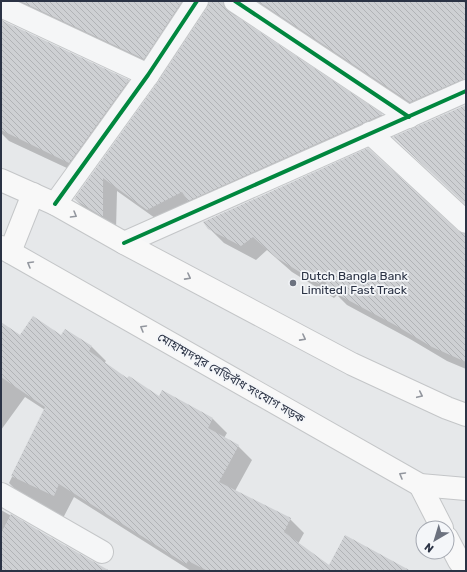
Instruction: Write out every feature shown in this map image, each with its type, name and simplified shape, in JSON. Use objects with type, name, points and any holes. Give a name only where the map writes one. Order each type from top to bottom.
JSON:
[{"type":"main road","points":[[1,180],[55,204],[124,243],[352,364],[447,408],[466,415]]},
{"type":"main road","points":[[6,250],[33,194]]},
{"type":"main road","name":"মোহাম্মদপুর বেড়িবাঁধ সংযোগ সড়ক","points":[[6,250],[420,485],[466,489]]},
{"type":"main road","points":[[420,485],[438,520]]},
{"type":"main road","points":[[455,553],[466,569]]},
{"type":"street","points":[[55,204],[148,75],[197,1]]},
{"type":"street","points":[[235,1],[409,117]]},
{"type":"street","points":[[1,6],[148,75]]},
{"type":"street","points":[[124,243],[466,91]]},
{"type":"street","points":[[370,133],[466,222]]},
{"type":"street","points":[[1,494],[102,552]]},
{"type":"building","points":[[20,1],[182,1],[144,59]]},
{"type":"building","points":[[209,1],[223,1],[224,7],[228,11],[383,114],[188,201],[182,192],[147,210],[103,178],[103,217],[74,199],[158,82],[207,8]]},
{"type":"building","points":[[258,1],[466,1],[466,79],[410,102]]},
{"type":"building","points":[[1,20],[129,80],[69,163],[1,130]]},
{"type":"building","points":[[466,105],[466,205],[393,137]]},
{"type":"building","points":[[368,148],[458,231],[466,234],[466,362],[432,347],[395,325],[331,291],[324,280],[319,284],[277,258],[253,237],[241,246],[208,229],[203,222]]},
{"type":"building","points":[[33,316],[61,335],[65,329],[92,346],[89,351],[127,378],[129,376],[159,396],[162,390],[213,418],[208,428],[239,445],[219,482],[291,518],[284,532],[329,565],[345,535],[411,571],[208,571],[188,561],[186,564],[59,484],[54,496],[11,476],[45,407],[1,377],[1,322],[20,335]]},
{"type":"building","points":[[11,514],[110,571],[1,571],[1,533]]},
{"type":"cycle path","points":[[55,204],[148,75],[197,1]]},
{"type":"cycle path","points":[[235,1],[409,117]]},
{"type":"cycle path","points":[[124,243],[466,91]]},
{"type":"place","name":"Dutch Bangla Bank Limited। Fast Track","points":[[293,283]]}]
